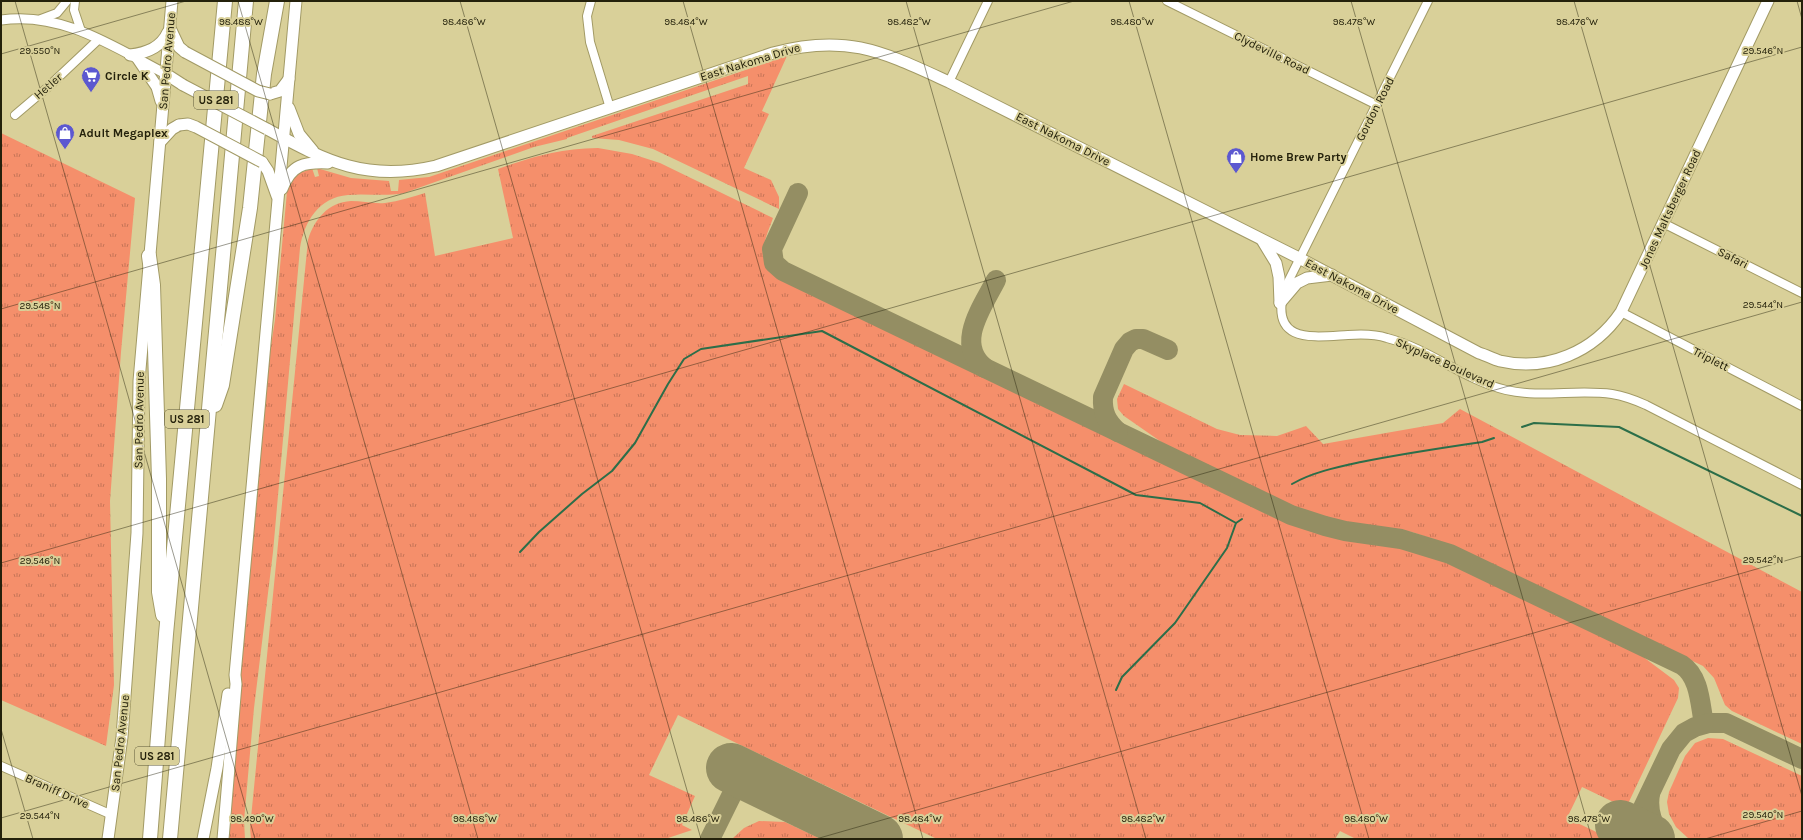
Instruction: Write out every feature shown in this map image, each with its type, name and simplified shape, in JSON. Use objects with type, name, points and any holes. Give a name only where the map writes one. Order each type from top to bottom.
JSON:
[{"type":"highway","name":"US 281","points":[[150,839],[166,634],[225,1]]},
{"type":"highway","name":"US 281","points":[[170,839],[246,1]]},
{"type":"highway","points":[[208,425],[222,385],[250,208],[264,74],[278,1]]},
{"type":"highway","points":[[149,256],[153,285],[159,479],[159,592],[166,634]]},
{"type":"main road","name":"San Pedro Avenue","points":[[108,839],[121,742],[136,544],[138,396],[172,1]]},
{"type":"main road","points":[[222,839],[236,684],[235,675],[296,1]]},
{"type":"main road","name":"Jones Maltsberger Road","points":[[1523,364],[1540,364],[1560,360],[1580,350],[1606,332],[1621,312],[1768,1]]},
{"type":"main road","points":[[170,28],[176,43],[186,52],[258,91],[270,94],[280,91],[289,79]]},
{"type":"main road","points":[[163,111],[158,90],[134,57],[156,48],[163,41],[170,28]]},
{"type":"main road","name":"East Nakoma Drive","points":[[166,74],[182,85],[284,139],[335,163],[371,172],[404,172],[436,166],[773,53],[808,45],[845,45],[880,52],[949,82],[1299,258],[1480,353],[1499,360],[1523,364]]},
{"type":"main road","points":[[287,101],[295,126],[305,142],[316,155]]},
{"type":"main road","points":[[160,142],[172,129],[179,125],[188,124],[196,127],[262,162],[268,171],[278,201]]},
{"type":"main road","points":[[278,201],[287,179],[297,167],[314,162],[335,163]]},
{"type":"main road","points":[[1262,240],[1276,263],[1279,278],[1280,303]]},
{"type":"main road","points":[[1280,303],[1297,283],[1307,278],[1332,275]]},
{"type":"main road","points":[[203,839],[221,748],[230,683],[235,675]]},
{"type":"street","points":[[41,19],[57,13],[67,1]]},
{"type":"street","points":[[75,1],[74,10],[81,31]]},
{"type":"street","points":[[591,1],[587,16],[590,42],[610,108]]},
{"type":"street","points":[[949,82],[988,1]]},
{"type":"street","name":"Clydeville Road","points":[[1167,1],[1377,105]]},
{"type":"street","name":"Gordon Road","points":[[1299,258],[1428,1]]},
{"type":"street","name":"East Nakoma Drive","points":[[1,20],[26,18],[41,19],[81,31],[166,74]]},
{"type":"street","name":"Hetler","points":[[15,115],[99,40]]},
{"type":"street","name":"Safari","points":[[1663,223],[1802,293]]},
{"type":"street","points":[[1280,303],[1284,290],[1299,258]]},
{"type":"street","name":"Skyplace Boulevard","points":[[1280,303],[1281,311],[1288,328],[1296,334],[1319,338],[1362,334],[1387,338],[1406,344],[1478,380],[1506,390],[1536,394],[1589,392],[1627,397],[1648,405],[1802,486]]},
{"type":"street","name":"Triplett","points":[[1621,312],[1802,406]]},
{"type":"street","name":"Braniff Drive","points":[[1,766],[112,815]]},
{"type":"green space","points":[[787,56],[762,111],[769,114],[744,168],[771,180],[779,197],[779,209],[653,149],[619,140],[592,138],[592,136],[748,84],[748,76],[567,139],[534,147],[404,193],[389,195],[348,195],[338,197],[329,200],[321,206],[309,220],[300,248],[273,552],[254,708],[244,821],[245,839],[225,839],[266,377],[275,320],[287,192],[293,178],[302,170],[303,172],[312,168],[315,177],[319,176],[317,168],[351,178],[389,181],[391,191],[398,191],[399,180],[429,177]]},
{"type":"green space","points":[[1,133],[135,198],[121,352],[110,501],[114,685],[106,746],[1,700]]},
{"type":"green space","points":[[598,148],[632,154],[660,163],[773,218],[765,242],[764,255],[766,262],[776,277],[1282,521],[1312,531],[1352,541],[1411,550],[1443,560],[1642,656],[1674,680],[1679,688],[1678,698],[1626,808],[1582,787],[1567,818],[1611,839],[1356,839],[1340,831],[1335,839],[937,839],[678,715],[649,775],[695,796],[682,825],[692,830],[665,839],[251,839],[250,828],[308,240],[314,226],[323,213],[335,205],[343,202],[385,203],[425,193],[435,256],[513,238],[498,169],[547,154]]},
{"type":"green space","points":[[1124,384],[1217,429],[1240,435],[1277,436],[1306,426],[1323,444],[1443,423],[1460,409],[1802,592],[1802,744],[1732,711],[1725,705],[1714,678],[1703,666],[1456,547],[1412,532],[1326,519],[1294,507],[1170,448],[1124,416],[1118,409],[1117,399]]},
{"type":"green space","points":[[1708,738],[1723,739],[1802,776],[1802,839],[1689,839],[1676,827],[1669,814],[1667,802],[1669,792],[1685,756],[1695,743]]},
{"type":"green space","points":[[759,821],[785,822],[821,839],[732,839],[744,828]]},
{"type":"waterway","points":[[520,552],[539,532],[582,494],[612,471],[635,443],[668,384],[684,359],[701,349],[822,331],[1136,495],[1200,503],[1236,523]]},
{"type":"waterway","points":[[1522,427],[1534,423],[1619,427],[1802,516]]},
{"type":"waterway","points":[[1292,484],[1317,473],[1343,466],[1376,459],[1482,442],[1494,438]]},
{"type":"waterway","points":[[1116,690],[1122,677],[1175,623],[1227,548],[1236,523],[1242,519]]},
{"type":"taxiway","points":[[798,193],[772,249],[774,263],[783,271],[1291,515],[1345,531],[1401,539],[1450,554],[1682,665],[1688,670],[1696,684],[1704,724]]},
{"type":"taxiway","points":[[985,368],[976,358],[972,348],[971,336],[979,313],[996,280]]},
{"type":"taxiway","points":[[1118,432],[1106,417],[1103,408],[1103,397],[1124,349],[1130,342],[1136,339],[1143,339],[1168,350]]},
{"type":"taxiway","points":[[1628,839],[1671,749],[1684,733],[1695,727],[1709,723],[1726,723],[1802,759]]},
{"type":"taxiway","points":[[710,839],[742,774]]},
{"type":"taxiway","points":[[1650,794],[1650,812],[1662,839]]},
{"type":"taxiway","points":[[850,839],[855,828]]},
{"type":"runway","points":[[731,768],[878,839]]},
{"type":"runway","points":[[1620,825],[1650,839]]},
{"type":"place","name":"Circle K","points":[[91,93]]},
{"type":"place","name":"Adult Megaplex","points":[[65,150]]},
{"type":"place","name":"Home Brew Party","points":[[1236,174]]}]
